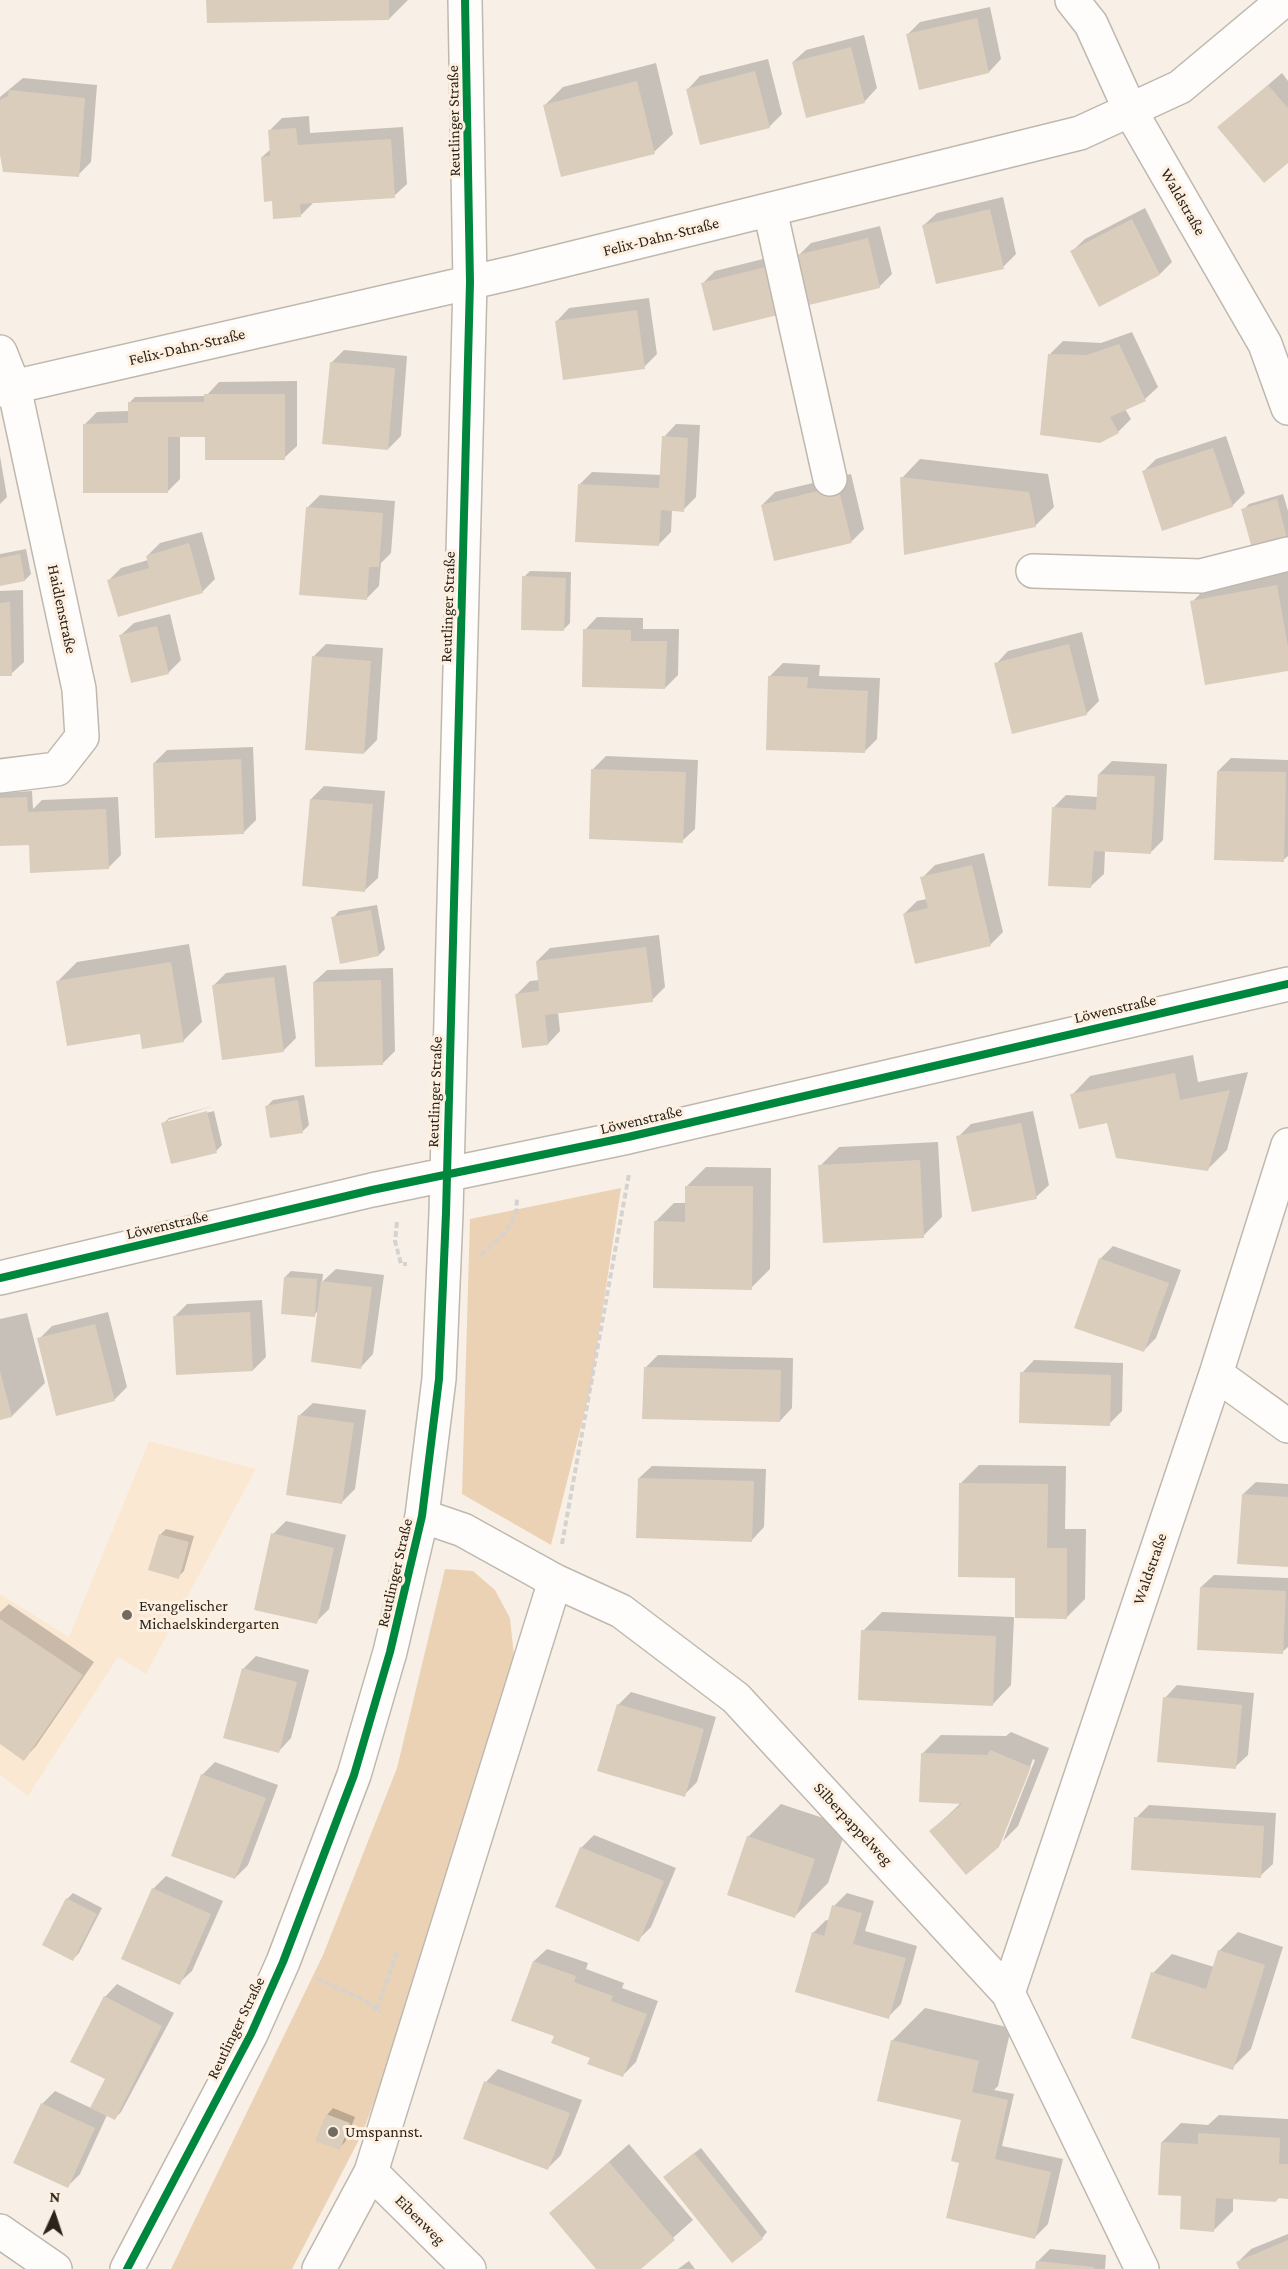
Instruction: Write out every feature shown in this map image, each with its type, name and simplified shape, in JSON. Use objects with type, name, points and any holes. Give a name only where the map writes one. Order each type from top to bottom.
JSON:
[{"type":"street","name":"Reutlinger Straße","points":[[127,2269],[251,2034],[283,1962],[354,1775],[390,1653],[422,1516],[439,1379],[446,1174],[470,282],[465,0]]},
{"type":"street","name":"Waldstraße","points":[[1071,0],[1091,24],[1131,112],[1265,344],[1288,408]]},
{"type":"street","name":"Felix-Dahn-Straße","points":[[7,388],[470,282],[1080,134],[1180,87],[1284,0]]},
{"type":"street","points":[[770,210],[830,479]]},
{"type":"street","name":"Haidlenstraße","points":[[0,352],[79,689],[82,737],[57,770],[0,776]]},
{"type":"street","points":[[1033,571],[1201,576],[1288,554]]},
{"type":"street","name":"Löwenstraße","points":[[0,1278],[446,1174],[628,1137],[1288,984]]},
{"type":"street","name":"Waldstraße","points":[[1008,1993],[1216,1374],[1288,1145]]},
{"type":"street","points":[[1216,1374],[1288,1426]]},
{"type":"street","name":"Silberpappelweg","points":[[422,1516],[462,1530],[555,1581],[621,1611],[736,1698],[1008,1993],[1142,2269]]},
{"type":"street","points":[[319,2269],[371,2172],[555,1581]]},
{"type":"street","name":"Eibenweg","points":[[371,2172],[469,2269]]},
{"type":"street","points":[[0,2231],[55,2269]]},
{"type":"path","points":[[555,1581],[629,1176],[628,1137]]},
{"type":"path","points":[[377,2009],[398,1950]]},
{"type":"path","points":[[283,1962],[377,2009],[413,2035]]},
{"type":"shaded area","points":[[621,1188],[591,1387],[551,1545],[462,1494],[470,1219]]},
{"type":"shaded area","name":"Evangelischer Michaelskindergarten","points":[[149,1441],[256,1469],[146,1674],[118,1657],[28,1796],[0,1775],[0,1594],[69,1637]]},
{"type":"shaded area","points":[[445,1569],[473,1571],[495,1590],[510,1618],[514,1656],[412,2001],[362,2134],[292,2269],[171,2269],[323,1955],[397,1768]]},
{"type":"building","points":[[206,0],[389,0],[389,20],[207,23]]},
{"type":"building","points":[[977,18],[989,73],[919,90],[906,34]]},
{"type":"building","points":[[851,47],[865,103],[806,118],[792,62]]},
{"type":"building","points":[[755,71],[770,128],[700,145],[686,89]]},
{"type":"building","points":[[637,81],[655,154],[561,177],[543,105]]},
{"type":"building","points":[[1268,85],[1288,108],[1288,163],[1264,183],[1217,127]]},
{"type":"building","points":[[9,90],[85,98],[79,177],[3,172],[0,155],[0,100],[8,96]]},
{"type":"building","points":[[296,128],[298,145],[391,139],[395,198],[300,204],[301,217],[273,219],[272,201],[264,202],[261,157],[270,156],[268,130]]},
{"type":"building","points":[[990,209],[1004,269],[936,284],[922,225]]},
{"type":"building","points":[[1132,219],[1160,275],[1099,307],[1070,251]]},
{"type":"building","points":[[868,238],[880,288],[809,305],[797,255]]},
{"type":"building","points":[[770,266],[782,314],[713,331],[701,283]]},
{"type":"building","points":[[637,310],[645,369],[563,380],[555,321]]},
{"type":"building","points":[[1119,344],[1146,401],[1110,417],[1119,433],[1100,443],[1040,435],[1048,354],[1087,355]]},
{"type":"building","points":[[330,362],[395,368],[388,450],[322,444]]},
{"type":"building","points":[[204,394],[285,394],[285,460],[205,460],[205,437],[168,437],[168,493],[83,493],[83,424],[128,423],[128,402],[204,402]]},
{"type":"building","points":[[662,436],[688,438],[684,512],[661,510],[659,546],[575,542],[578,484],[659,488]]},
{"type":"building","points":[[1213,448],[1233,507],[1162,531],[1142,471]]},
{"type":"building","points":[[900,477],[1029,492],[1036,527],[904,555]]},
{"type":"building","points":[[838,486],[852,543],[774,561],[761,505]]},
{"type":"building","points":[[1277,499],[1288,542],[1253,552],[1241,509]]},
{"type":"building","points":[[306,507],[383,513],[379,567],[369,567],[367,600],[299,595]]},
{"type":"building","points":[[189,543],[203,593],[118,617],[107,580],[149,568],[146,556]]},
{"type":"building","points":[[20,554],[25,581],[0,586],[0,558]]},
{"type":"building","points":[[522,576],[566,578],[564,631],[521,630]]},
{"type":"building","points":[[1277,585],[1288,647],[1288,671],[1205,685],[1190,601]]},
{"type":"building","points":[[10,602],[12,676],[0,676],[0,603]]},
{"type":"building","points":[[157,626],[169,674],[131,683],[119,635]]},
{"type":"building","points":[[583,629],[631,630],[631,641],[667,641],[665,689],[582,687]]},
{"type":"building","points":[[1069,644],[1087,715],[1012,734],[994,663]]},
{"type":"building","points":[[312,656],[371,661],[364,754],[305,750]]},
{"type":"building","points":[[768,676],[808,677],[807,688],[868,691],[865,753],[766,750]]},
{"type":"building","points":[[241,759],[244,834],[155,838],[153,763]]},
{"type":"building","points":[[591,769],[686,772],[683,843],[589,839]]},
{"type":"building","points":[[1217,771],[1286,772],[1284,862],[1214,860]]},
{"type":"building","points":[[1098,774],[1155,776],[1151,854],[1094,851],[1091,888],[1048,886],[1052,807],[1096,810]]},
{"type":"building","points":[[27,797],[28,812],[106,809],[109,869],[30,873],[29,845],[0,846],[0,798]]},
{"type":"building","points":[[310,799],[373,804],[365,892],[302,886]]},
{"type":"building","points":[[972,865],[991,946],[915,964],[903,914],[928,908],[920,877]]},
{"type":"building","points":[[371,910],[379,956],[340,964],[331,917]]},
{"type":"building","points":[[646,947],[653,1002],[545,1015],[548,1045],[522,1048],[515,994],[539,991],[536,961]]},
{"type":"building","points":[[171,962],[184,1042],[142,1049],[140,1034],[67,1046],[56,981]]},
{"type":"building","points":[[274,977],[284,1052],[222,1060],[212,985]]},
{"type":"building","points":[[381,980],[383,1065],[315,1067],[313,982]]},
{"type":"building","points":[[1175,1073],[1180,1100],[1230,1090],[1208,1171],[1116,1158],[1107,1123],[1079,1129],[1070,1094]]},
{"type":"building","points":[[298,1100],[303,1133],[270,1138],[265,1106]]},
{"type":"building","points":[[207,1111],[217,1153],[171,1164],[161,1123]]},
{"type":"building","points":[[1021,1123],[1037,1199],[972,1212],[956,1136]]},
{"type":"building","points":[[920,1160],[924,1238],[823,1243],[818,1165]]},
{"type":"building","points":[[685,1186],[753,1186],[752,1290],[653,1288],[654,1221],[685,1222]]},
{"type":"building","points":[[1099,1258],[1169,1283],[1144,1352],[1074,1328]]},
{"type":"building","points":[[284,1277],[317,1279],[315,1317],[281,1314]]},
{"type":"building","points":[[321,1281],[372,1287],[361,1369],[311,1362]]},
{"type":"building","points":[[250,1312],[253,1371],[176,1375],[173,1316]]},
{"type":"building","points":[[95,1324],[115,1401],[56,1416],[37,1338]]},
{"type":"building","points":[[644,1367],[781,1370],[780,1422],[642,1419]]},
{"type":"building","points":[[0,1371],[12,1417],[0,1420]]},
{"type":"building","points":[[1020,1372],[1111,1375],[1110,1426],[1019,1423]]},
{"type":"building","points":[[298,1415],[354,1423],[342,1504],[286,1495]]},
{"type":"building","points":[[638,1478],[754,1481],[752,1542],[636,1538]]},
{"type":"building","points":[[959,1483],[1048,1484],[1047,1548],[1067,1548],[1067,1619],[1015,1618],[1015,1578],[958,1577]]},
{"type":"building","points":[[1242,1494],[1288,1497],[1288,1567],[1237,1564]]},
{"type":"building","points":[[271,1533],[334,1548],[317,1624],[254,1610]]},
{"type":"building","points":[[159,1534],[189,1542],[179,1579],[148,1570]]},
{"type":"building","points":[[1200,1587],[1286,1591],[1283,1654],[1197,1650]]},
{"type":"building","points":[[0,1619],[83,1675],[24,1761],[0,1744]]},
{"type":"building","points":[[861,1630],[996,1636],[993,1706],[858,1700]]},
{"type":"building","points":[[242,1668],[297,1682],[279,1753],[223,1738]]},
{"type":"building","points":[[1163,1697],[1242,1705],[1236,1769],[1157,1762]]},
{"type":"building","points":[[617,1704],[704,1729],[685,1797],[597,1771]]},
{"type":"building","points":[[990,1750],[1031,1767],[999,1847],[966,1875],[929,1831],[962,1804],[919,1802],[921,1753],[987,1755]]},
{"type":"building","points":[[201,1774],[266,1798],[235,1879],[171,1856]]},
{"type":"building","points":[[1134,1817],[1264,1826],[1261,1878],[1131,1870]]},
{"type":"building","points":[[747,1836],[815,1859],[795,1918],[727,1895]]},
{"type":"building","points":[[580,1847],[664,1881],[639,1942],[555,1907]]},
{"type":"building","points":[[152,1888],[211,1914],[180,1985],[121,1959]]},
{"type":"building","points":[[66,1898],[97,1914],[73,1961],[42,1945]]},
{"type":"building","points":[[832,1905],[862,1913],[853,1944],[906,1958],[889,2019],[795,1992],[812,1932],[824,1936]]},
{"type":"building","points":[[1218,1950],[1265,1965],[1233,2070],[1131,2038],[1151,1972],[1206,1989]]},
{"type":"building","points":[[533,1961],[576,1976],[574,1982],[613,1996],[611,2001],[647,2014],[623,2077],[587,2064],[590,2058],[551,2043],[554,2036],[511,2021]]},
{"type":"building","points":[[104,1996],[162,2026],[115,2120],[90,2108],[105,2079],[70,2062]]},
{"type":"building","points":[[891,2040],[979,2061],[972,2092],[1008,2100],[995,2159],[1051,2172],[1035,2239],[946,2218],[959,2163],[951,2161],[961,2120],[877,2101]]},
{"type":"building","points":[[484,2081],[570,2113],[548,2170],[463,2139]]},
{"type":"building","points":[[41,2103],[95,2128],[68,2188],[13,2163]]},
{"type":"building","name":"Umspannst.","points":[[326,2114],[350,2123],[340,2150],[315,2141]]},
{"type":"building","points":[[1198,2133],[1280,2138],[1279,2164],[1288,2164],[1288,2199],[1277,2198],[1276,2202],[1216,2198],[1214,2232],[1180,2229],[1181,2196],[1158,2195],[1161,2142],[1198,2144]]},
{"type":"building","points":[[694,2153],[763,2239],[732,2263],[663,2177]]},
{"type":"building","points":[[609,2162],[675,2240],[641,2269],[596,2269],[549,2213]]},
{"type":"building","points":[[1288,2240],[1288,2269],[1239,2269],[1236,2262]]},
{"type":"building","points":[[1036,2261],[1094,2267],[1094,2269],[1035,2269]]},
{"type":"cycle path","points":[[127,2269],[251,2034],[283,1962],[354,1775],[390,1652],[422,1516],[439,1379],[446,1213],[470,282],[465,0]]},
{"type":"cycle path","points":[[0,1278],[372,1190],[628,1137],[1288,984]]},
{"type":"place","name":"Evangelischer Michaelskindergarten","points":[[127,1615]]},
{"type":"place","name":"Umspannst.","points":[[333,2132]]}]
